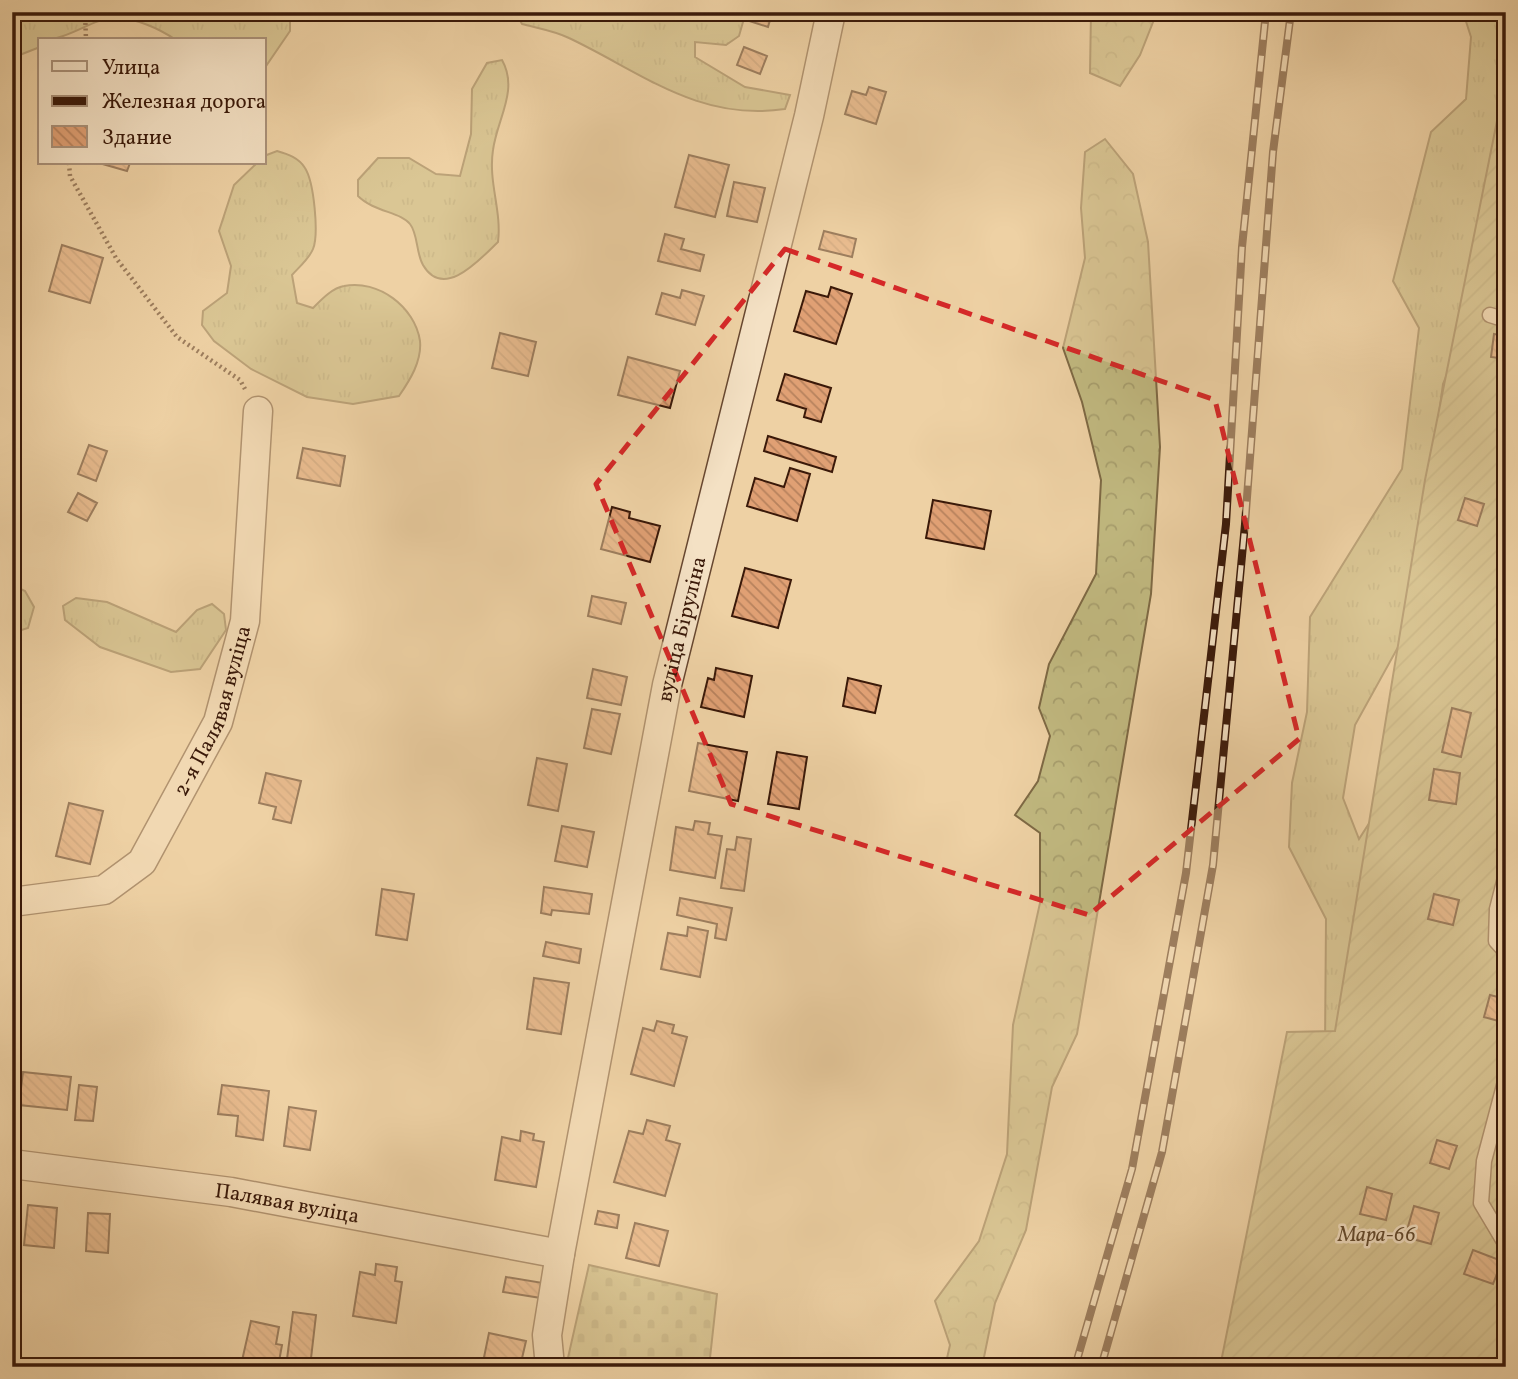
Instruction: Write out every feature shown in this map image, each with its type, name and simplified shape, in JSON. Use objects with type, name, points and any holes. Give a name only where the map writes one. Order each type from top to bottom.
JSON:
[{"type":"street","name":"вуліца Біруліна","points":[[550,1367],[547,1335],[560,1254],[667,685],[806,130],[831,12]]},
{"type":"street","name":"2-я Палявая вуліца","points":[[12,902],[104,890],[142,862],[218,722],[245,621],[258,411]]},
{"type":"street","name":"Палявая вуліца","points":[[12,1164],[231,1192],[560,1254]]},
{"type":"lane","points":[[1490,315],[1506,320]]},
{"type":"lane","points":[[1506,874],[1497,909],[1496,941],[1506,952]]},
{"type":"lane","points":[[1506,1078],[1484,1161],[1481,1203],[1506,1245]]},
{"type":"path","points":[[85,12],[86,38]]},
{"type":"path","points":[[69,164],[70,176],[116,258],[177,337],[240,380],[258,411]]},
{"type":"highlighted area","points":[[785,249],[1215,400],[1299,739],[1089,915],[731,804],[596,484]]},
{"type":"green space","points":[[12,12],[290,12],[290,31],[266,66],[266,38],[172,38],[146,25],[122,18],[105,19],[61,37],[38,38],[38,48],[12,58]]},
{"type":"green space","points":[[515,12],[557,12],[583,20],[594,12],[735,12],[743,22],[739,36],[726,45],[695,42],[695,57],[745,87],[790,95],[785,109],[754,111],[725,108],[698,101],[646,79],[564,36],[522,24]]},
{"type":"green space","points":[[1091,12],[1157,12],[1140,55],[1120,86],[1090,73]]},
{"type":"green space","points":[[1463,12],[1506,12],[1506,186],[1466,329],[1443,384],[1426,511],[1418,611],[1355,725],[1343,798],[1359,839],[1384,800],[1352,1045],[1325,1048],[1326,919],[1289,847],[1292,783],[1307,712],[1310,617],[1402,469],[1419,328],[1393,281],[1431,132],[1466,99],[1471,37]]},
{"type":"green space","points":[[502,60],[507,71],[508,93],[495,138],[492,162],[498,242],[462,273],[441,279],[432,275],[423,265],[410,224],[358,196],[358,180],[378,158],[409,158],[436,174],[460,176],[471,134],[472,89],[487,63]]},
{"type":"green space","name":"Мара-66","points":[[1506,76],[1506,1367],[1220,1367],[1287,1032],[1335,1031],[1425,480]]},
{"type":"green space","points":[[1105,139],[1133,174],[1148,242],[1160,447],[1151,594],[1077,1034],[1052,1087],[1026,1230],[995,1303],[982,1367],[945,1367],[950,1345],[935,1301],[979,1241],[1007,1154],[1013,1025],[1040,903],[1040,833],[1015,815],[1038,781],[1050,736],[1039,708],[1049,664],[1096,574],[1101,480],[1082,402],[1063,348],[1085,258],[1081,208],[1085,152]]},
{"type":"green space","points":[[277,151],[300,162],[308,175],[313,196],[315,242],[306,260],[292,275],[297,303],[313,308],[335,289],[357,285],[382,291],[393,298],[411,317],[420,341],[419,356],[399,396],[353,404],[307,397],[251,369],[214,341],[202,325],[203,311],[227,293],[231,266],[219,231],[234,185],[256,164],[266,164],[266,155]]},
{"type":"green space","points":[[12,585],[25,591],[34,607],[28,628],[12,633]]},
{"type":"green space","points":[[76,598],[107,602],[176,632],[197,610],[212,604],[224,614],[226,630],[200,669],[171,672],[100,647],[65,620],[63,606]]},
{"type":"green space","points":[[589,1265],[717,1294],[709,1367],[570,1367],[567,1362]]},
{"type":"building","points":[[741,12],[797,12],[794,20],[772,13],[768,27],[740,18]]},
{"type":"building","points":[[744,47],[767,56],[760,74],[737,65]]},
{"type":"building","points":[[869,87],[886,92],[876,124],[845,114],[852,91],[866,95]]},
{"type":"building","points":[[689,155],[729,165],[715,217],[675,207]]},
{"type":"building","points":[[102,164],[130,164],[127,171]]},
{"type":"building","points":[[734,182],[765,188],[757,222],[727,216]]},
{"type":"building","points":[[824,231],[856,239],[852,257],[819,249]]},
{"type":"building","points":[[665,234],[684,239],[681,249],[704,255],[700,271],[658,261]]},
{"type":"building","points":[[62,245],[103,258],[90,303],[49,291]]},
{"type":"building","points":[[831,287],[852,294],[836,344],[794,331],[806,291],[828,297]]},
{"type":"building","points":[[682,290],[704,296],[695,325],[656,314],[662,293],[680,298]]},
{"type":"building","points":[[500,333],[536,342],[528,376],[492,368]]},
{"type":"building","points":[[1494,334],[1506,336],[1506,359],[1491,357]]},
{"type":"building","points":[[628,357],[680,371],[670,408],[618,395]]},
{"type":"building","points":[[785,374],[831,388],[821,422],[804,417],[806,409],[777,400]]},
{"type":"building","points":[[768,436],[836,457],[832,472],[764,451]]},
{"type":"building","points":[[89,445],[107,451],[96,481],[78,474]]},
{"type":"building","points":[[303,448],[345,456],[340,486],[297,478]]},
{"type":"building","points":[[790,468],[810,474],[797,521],[747,506],[755,478],[784,487]]},
{"type":"building","points":[[78,493],[97,503],[87,521],[68,512]]},
{"type":"building","points":[[1465,498],[1484,504],[1477,526],[1458,520]]},
{"type":"building","points":[[933,500],[991,511],[984,549],[926,538]]},
{"type":"building","points":[[612,507],[630,512],[629,518],[660,526],[650,562],[601,549]]},
{"type":"building","points":[[745,568],[791,580],[778,628],[732,616]]},
{"type":"building","points":[[592,596],[626,603],[621,624],[588,616]]},
{"type":"building","points":[[716,668],[752,676],[744,717],[701,707],[708,678],[714,680]]},
{"type":"building","points":[[593,669],[627,677],[621,705],[587,698]]},
{"type":"building","points":[[848,678],[881,686],[875,713],[843,706]]},
{"type":"building","points":[[1452,708],[1471,713],[1461,757],[1442,752]]},
{"type":"building","points":[[592,709],[620,714],[611,754],[584,748]]},
{"type":"building","points":[[698,743],[747,752],[738,801],[689,791]]},
{"type":"building","points":[[777,752],[807,757],[799,809],[768,804]]},
{"type":"building","points":[[537,758],[567,764],[558,811],[528,805]]},
{"type":"building","points":[[1434,769],[1460,773],[1456,804],[1429,800]]},
{"type":"building","points":[[266,773],[301,781],[291,823],[273,819],[276,807],[259,803]]},
{"type":"building","points":[[69,803],[103,811],[90,864],[56,856]]},
{"type":"building","points":[[695,821],[710,823],[708,834],[722,836],[715,878],[670,870],[676,827],[693,830]]},
{"type":"building","points":[[562,826],[594,832],[587,867],[555,861]]},
{"type":"building","points":[[737,837],[751,839],[744,891],[721,888],[727,849],[735,850]]},
{"type":"building","points":[[544,887],[592,894],[589,914],[552,910],[551,915],[541,913]]},
{"type":"building","points":[[382,889],[414,894],[407,940],[376,935]]},
{"type":"building","points":[[1434,894],[1459,900],[1453,925],[1428,919]]},
{"type":"building","points":[[680,898],[732,908],[726,940],[715,938],[717,924],[677,915]]},
{"type":"building","points":[[688,927],[708,931],[700,977],[661,969],[668,933],[687,936]]},
{"type":"building","points":[[546,942],[581,949],[579,963],[543,956]]},
{"type":"building","points":[[534,978],[569,983],[561,1034],[527,1029]]},
{"type":"building","points":[[1490,995],[1506,999],[1502,1022],[1484,1017]]},
{"type":"building","points":[[657,1021],[674,1025],[672,1033],[687,1037],[674,1086],[631,1074],[643,1028],[654,1031]]},
{"type":"building","points":[[23,1072],[71,1077],[67,1110],[19,1105]]},
{"type":"building","points":[[79,1085],[97,1087],[93,1121],[75,1120]]},
{"type":"building","points":[[222,1085],[269,1091],[263,1140],[236,1136],[238,1116],[218,1114]]},
{"type":"building","points":[[289,1107],[316,1111],[310,1150],[284,1146]]},
{"type":"building","points":[[647,1120],[670,1126],[666,1140],[680,1144],[665,1196],[614,1182],[629,1131],[643,1134]]},
{"type":"building","points":[[521,1131],[534,1134],[533,1140],[544,1142],[536,1187],[495,1180],[502,1137],[520,1141]]},
{"type":"building","points":[[1437,1140],[1457,1146],[1449,1169],[1430,1163]]},
{"type":"building","points":[[1367,1187],[1392,1194],[1386,1220],[1360,1214]]},
{"type":"building","points":[[28,1205],[57,1208],[54,1248],[24,1245]]},
{"type":"building","points":[[1414,1206],[1439,1213],[1431,1244],[1405,1237]]},
{"type":"building","points":[[598,1211],[619,1215],[617,1228],[595,1224]]},
{"type":"building","points":[[88,1213],[110,1214],[108,1253],[86,1251]]},
{"type":"building","points":[[635,1223],[668,1231],[659,1266],[626,1258]]},
{"type":"building","points":[[1473,1250],[1502,1261],[1493,1284],[1464,1274]]},
{"type":"building","points":[[376,1264],[397,1267],[395,1281],[402,1282],[396,1323],[353,1316],[360,1272],[375,1275]]},
{"type":"building","points":[[506,1277],[543,1283],[541,1298],[503,1292]]},
{"type":"building","points":[[293,1312],[316,1315],[310,1367],[286,1367]]},
{"type":"building","points":[[251,1321],[279,1327],[276,1344],[282,1345],[278,1367],[241,1365]]},
{"type":"building","points":[[489,1333],[526,1341],[520,1367],[482,1367]]},
{"type":"railway","points":[[1075,1367],[1132,1169],[1186,873],[1226,524],[1242,247],[1266,12]]},
{"type":"railway","points":[[1101,1367],[1162,1152],[1213,865],[1245,524],[1273,152],[1291,12]]}]
